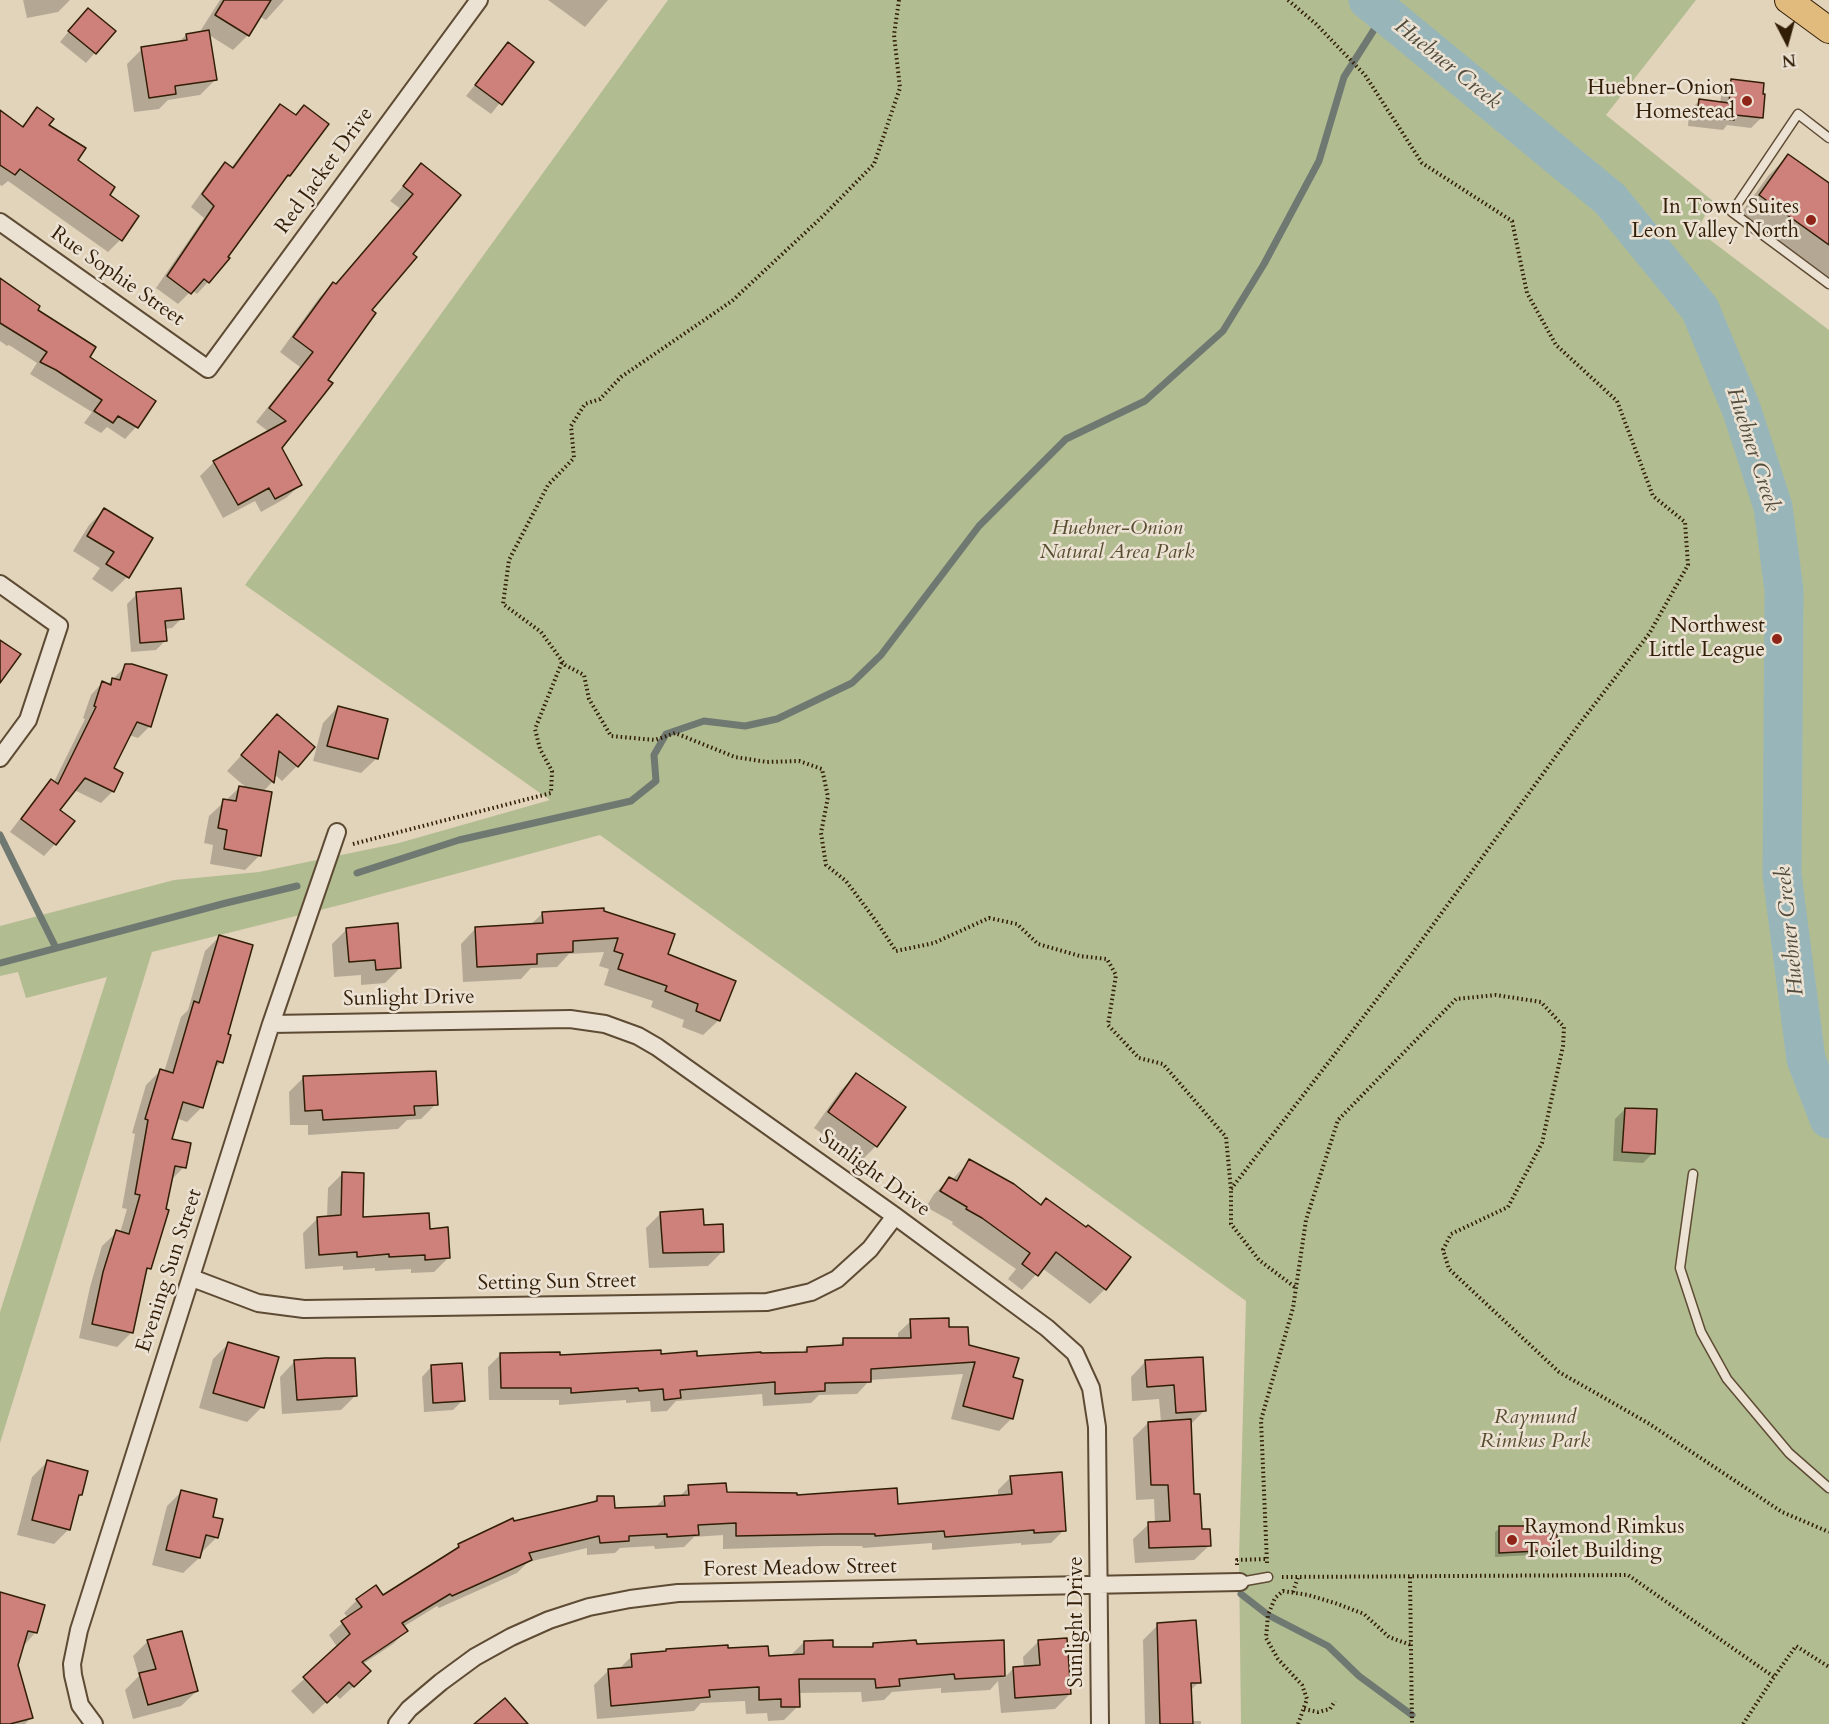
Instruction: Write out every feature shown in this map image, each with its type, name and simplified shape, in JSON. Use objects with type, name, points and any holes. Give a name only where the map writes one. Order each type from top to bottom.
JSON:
[{"type":"main road","points":[[1788,0],[1829,30]]},
{"type":"street","name":"Red Jacket Drive","points":[[208,369],[479,0]]},
{"type":"street","name":"Rue Sophie Street","points":[[0,222],[208,369]]},
{"type":"street","points":[[0,584],[59,626],[28,720],[0,758]]},
{"type":"street","name":"Evening Sun Street","points":[[94,1724],[80,1704],[73,1675],[72,1664],[80,1630],[271,1024],[337,832]]},
{"type":"street","name":"Sunlight Drive","points":[[271,1024],[570,1019],[605,1024],[638,1036],[657,1047],[895,1216],[1047,1328],[1075,1353],[1091,1388],[1096,1427],[1100,1586],[1100,1724]]},
{"type":"street","name":"Setting Sun Street","points":[[192,1278],[258,1303],[304,1309],[767,1302],[811,1292],[837,1279],[870,1249],[895,1216]]},
{"type":"street","name":"Forest Meadow Street","points":[[396,1724],[409,1709],[441,1682],[475,1657],[511,1637],[549,1620],[589,1607],[630,1599],[678,1593],[1240,1582]]},
{"type":"lane","points":[[1829,138],[1798,114],[1732,212],[1829,284]]},
{"type":"lane","points":[[1693,1174],[1680,1268],[1701,1332],[1727,1379],[1789,1453],[1829,1488]]},
{"type":"lane","points":[[1240,1582],[1268,1577]]},
{"type":"path","points":[[899,0],[894,35],[900,88],[874,164],[732,301],[621,376],[600,399],[585,404],[571,426],[574,458],[548,485],[509,560],[504,604],[541,632],[565,665],[584,675],[589,699],[611,736],[655,740],[675,733],[735,757],[767,762],[799,761],[822,769],[828,797],[821,833],[826,865],[846,881],[896,951],[934,943],[989,918],[1017,924],[1038,944],[1080,956],[1107,959],[1116,975],[1108,1025],[1139,1058],[1163,1064],[1226,1137],[1231,1190],[1231,1224],[1259,1260],[1296,1288]]},
{"type":"path","points":[[1231,1190],[1411,955],[1580,723],[1649,634],[1688,565],[1685,522],[1653,496],[1617,401],[1556,345],[1527,293],[1512,221],[1422,163],[1365,75],[1316,24],[1288,0]]},
{"type":"path","points":[[331,851],[394,832],[551,793],[552,771],[540,749],[536,729],[562,661]]},
{"type":"path","points":[[1774,1677],[1628,1575],[1268,1577],[1261,1420],[1293,1308],[1306,1220],[1338,1120],[1456,999],[1496,995],[1541,1002],[1564,1028],[1563,1046],[1542,1143],[1508,1207],[1451,1234],[1443,1250],[1449,1269],[1559,1372],[1648,1423],[1782,1512],[1829,1532]]},
{"type":"path","points":[[1410,1576],[1412,1724]]},
{"type":"path","points":[[1293,1592],[1298,1577]]},
{"type":"path","points":[[1298,1724],[1307,1699],[1302,1685],[1278,1659],[1266,1638],[1266,1622],[1275,1598],[1283,1591],[1335,1603],[1364,1614],[1389,1637],[1411,1645]]},
{"type":"path","points":[[1743,1724],[1797,1646],[1829,1667]]},
{"type":"path","points":[[1304,1709],[1318,1712],[1330,1709],[1335,1701]]},
{"type":"green space","name":"Huebner-Onion Natural Area Park","points":[[668,0],[1696,0],[1606,115],[1713,201],[1697,230],[1829,330],[1829,1724],[1241,1724],[1239,1559],[1246,1301],[600,835],[344,904],[152,952],[0,1443],[0,1312],[107,977],[26,998],[18,972],[0,976],[0,926],[174,880],[259,872],[399,843],[550,800],[245,585]]},
{"type":"building","points":[[224,0],[271,0],[249,36],[215,15]]},
{"type":"building","points":[[88,8],[116,31],[96,54],[68,31]]},
{"type":"building","points":[[209,30],[217,80],[175,86],[176,94],[149,98],[141,47],[187,40],[186,34]]},
{"type":"building","points":[[508,42],[534,62],[502,105],[475,85]]},
{"type":"building","name":"Huebner-Onion Homestead","points":[[1731,79],[1764,83],[1763,118],[1735,115],[1734,120],[1697,116],[1699,99],[1729,103]]},
{"type":"building","points":[[280,104],[296,115],[304,105],[329,124],[290,176],[288,175],[228,257],[230,258],[209,283],[204,279],[191,294],[167,276],[214,206],[202,194],[225,162],[233,168]]},
{"type":"building","points":[[37,107],[54,119],[49,125],[86,148],[78,160],[115,187],[110,195],[139,216],[122,241],[20,169],[15,175],[0,165],[0,110],[23,127]]},
{"type":"building","name":"In Town Suites Leon Valley North","points":[[1788,154],[1829,183],[1829,245],[1759,195]]},
{"type":"building","points":[[421,163],[461,195],[413,254],[417,257],[372,310],[376,313],[328,380],[333,383],[282,448],[302,485],[275,499],[269,488],[238,505],[213,461],[286,421],[269,408],[313,352],[293,337],[333,282],[336,284],[413,194],[403,186]]},
{"type":"building","points":[[0,278],[40,306],[38,310],[96,347],[90,357],[156,401],[138,428],[118,416],[113,423],[94,411],[102,400],[40,362],[47,352],[0,323]]},
{"type":"building","points":[[104,508],[153,538],[129,578],[106,564],[114,552],[87,536]]},
{"type":"building","points":[[181,588],[184,619],[165,621],[167,641],[140,643],[136,592]]},
{"type":"building","points":[[0,640],[21,654],[0,683]]},
{"type":"building","points":[[125,664],[167,675],[151,727],[137,722],[114,768],[123,773],[114,792],[85,778],[60,810],[75,821],[56,845],[21,819],[51,779],[58,784],[96,707],[94,706],[102,681],[111,685],[112,678],[120,680]]},
{"type":"building","points":[[338,706],[388,719],[378,759],[327,746]]},
{"type":"building","points":[[277,714],[315,747],[298,767],[279,751],[274,783],[241,755]]},
{"type":"building","points":[[239,786],[272,792],[261,856],[224,849],[227,830],[218,828],[223,799],[236,801]]},
{"type":"building","points":[[604,908],[604,911],[675,934],[668,954],[736,981],[720,1021],[696,1011],[698,1004],[665,991],[667,986],[618,969],[623,954],[614,951],[618,938],[573,941],[573,952],[537,954],[537,964],[477,967],[475,927],[543,923],[542,912]]},
{"type":"building","points":[[398,923],[401,968],[376,970],[375,960],[349,962],[346,928]]},
{"type":"building","points":[[219,935],[253,945],[228,1034],[231,1035],[223,1063],[217,1061],[203,1108],[183,1102],[172,1139],[191,1143],[186,1168],[175,1166],[166,1209],[169,1210],[151,1269],[147,1268],[133,1333],[92,1324],[103,1272],[116,1230],[129,1234],[140,1195],[135,1194],[148,1120],[145,1119],[160,1069],[173,1073],[194,1001],[199,1003]]},
{"type":"building","points":[[436,1071],[438,1105],[414,1106],[415,1115],[323,1120],[322,1110],[305,1111],[303,1076]]},
{"type":"building","points":[[856,1073],[906,1107],[877,1147],[828,1112]]},
{"type":"building","points":[[1625,1108],[1657,1109],[1655,1154],[1622,1152]]},
{"type":"building","points":[[969,1159],[1014,1184],[1041,1205],[1046,1198],[1131,1257],[1106,1290],[1056,1252],[1038,1276],[1022,1264],[1030,1253],[966,1209],[967,1207],[940,1191],[949,1177],[957,1181]]},
{"type":"building","points":[[342,1172],[364,1173],[363,1217],[429,1213],[430,1229],[448,1227],[450,1258],[425,1260],[425,1255],[389,1257],[389,1254],[357,1257],[357,1252],[319,1255],[317,1217],[341,1215]]},
{"type":"building","points":[[703,1209],[704,1225],[723,1224],[724,1252],[663,1253],[660,1212]]},
{"type":"building","points":[[949,1318],[949,1327],[968,1327],[969,1345],[1019,1358],[1013,1377],[1023,1380],[1013,1419],[963,1406],[975,1362],[871,1369],[871,1382],[825,1383],[825,1391],[775,1394],[775,1382],[680,1390],[681,1398],[664,1400],[663,1389],[639,1391],[638,1388],[571,1393],[571,1388],[501,1388],[500,1353],[560,1352],[560,1355],[661,1350],[661,1354],[697,1351],[697,1356],[807,1352],[807,1347],[843,1345],[843,1338],[911,1338],[910,1319]]},
{"type":"building","points":[[228,1342],[279,1357],[264,1408],[213,1393]]},
{"type":"building","points":[[1203,1357],[1206,1411],[1176,1413],[1174,1385],[1147,1387],[1145,1360]]},
{"type":"building","points":[[355,1358],[357,1396],[297,1400],[294,1360]]},
{"type":"building","points":[[462,1363],[465,1401],[433,1403],[431,1365]]},
{"type":"building","points":[[1191,1419],[1194,1494],[1200,1494],[1202,1529],[1210,1529],[1211,1546],[1149,1548],[1148,1522],[1170,1521],[1168,1485],[1151,1485],[1148,1422]]},
{"type":"building","points":[[47,1460],[88,1471],[70,1530],[32,1520]]},
{"type":"building","points":[[1062,1472],[1066,1531],[1034,1533],[1034,1530],[945,1537],[944,1531],[875,1536],[875,1534],[837,1534],[736,1536],[736,1523],[698,1525],[699,1535],[629,1536],[629,1541],[600,1543],[599,1536],[529,1553],[532,1560],[452,1596],[450,1594],[402,1623],[408,1631],[362,1662],[371,1671],[354,1687],[349,1682],[327,1703],[303,1677],[350,1634],[341,1621],[362,1607],[356,1599],[376,1585],[383,1595],[459,1547],[458,1544],[513,1518],[514,1521],[597,1501],[597,1496],[614,1496],[615,1508],[665,1506],[664,1496],[689,1495],[688,1485],[726,1483],[727,1492],[797,1493],[797,1495],[897,1488],[898,1504],[1012,1494],[1010,1476]]},
{"type":"building","points":[[181,1490],[217,1499],[213,1517],[223,1519],[218,1538],[206,1535],[200,1558],[166,1550]]},
{"type":"building","points":[[1499,1526],[1525,1526],[1525,1533],[1557,1533],[1557,1550],[1499,1553]]},
{"type":"building","points":[[0,1592],[45,1605],[37,1633],[28,1631],[18,1665],[33,1718],[10,1724],[0,1724]]},
{"type":"building","points":[[1196,1620],[1201,1683],[1191,1683],[1193,1724],[1160,1724],[1157,1623]]},
{"type":"building","points":[[182,1631],[198,1691],[148,1705],[139,1673],[156,1669],[147,1640]]},
{"type":"building","points":[[1067,1638],[1071,1694],[1015,1698],[1013,1667],[1040,1665],[1038,1640]]},
{"type":"building","points":[[833,1640],[833,1647],[873,1647],[873,1643],[916,1640],[917,1644],[1004,1640],[1005,1676],[955,1679],[954,1674],[899,1679],[900,1686],[876,1688],[875,1679],[799,1679],[800,1707],[781,1707],[781,1699],[759,1700],[759,1687],[709,1690],[710,1697],[611,1706],[608,1669],[632,1667],[631,1654],[728,1645],[728,1648],[768,1646],[769,1656],[804,1654],[804,1641]]},
{"type":"building","points":[[505,1698],[528,1724],[474,1724]]},
{"type":"waterway","name":"Huebner Creek","points":[[1368,0],[1610,199],[1700,309],[1742,411],[1773,507],[1784,590],[1782,875],[1806,1059],[1829,1119]]},
{"type":"waterway","points":[[357,873],[459,840],[631,801],[656,781],[654,755],[666,734],[704,721],[745,726],[777,719],[852,683],[881,655],[979,526],[1066,439],[1145,401],[1223,331],[1264,264],[1319,161],[1344,77],[1384,14]]},
{"type":"waterway","points":[[0,835],[56,948]]},
{"type":"waterway","points":[[0,963],[297,886]]},
{"type":"waterway","points":[[1241,1594],[1268,1615],[1328,1646],[1359,1676],[1412,1715]]},
{"type":"place","name":"Huebner-Onion Homestead","points":[[1747,101]]},
{"type":"place","name":"In Town Suites Leon Valley North","points":[[1811,220]]},
{"type":"place","name":"Northwest Little League","points":[[1777,639]]},
{"type":"place","name":"Raymond Rimkus Toilet Building","points":[[1512,1540]]},
{"type":"park label","name":"Raymund Rimkus Park","points":[[1535,1430]]}]
